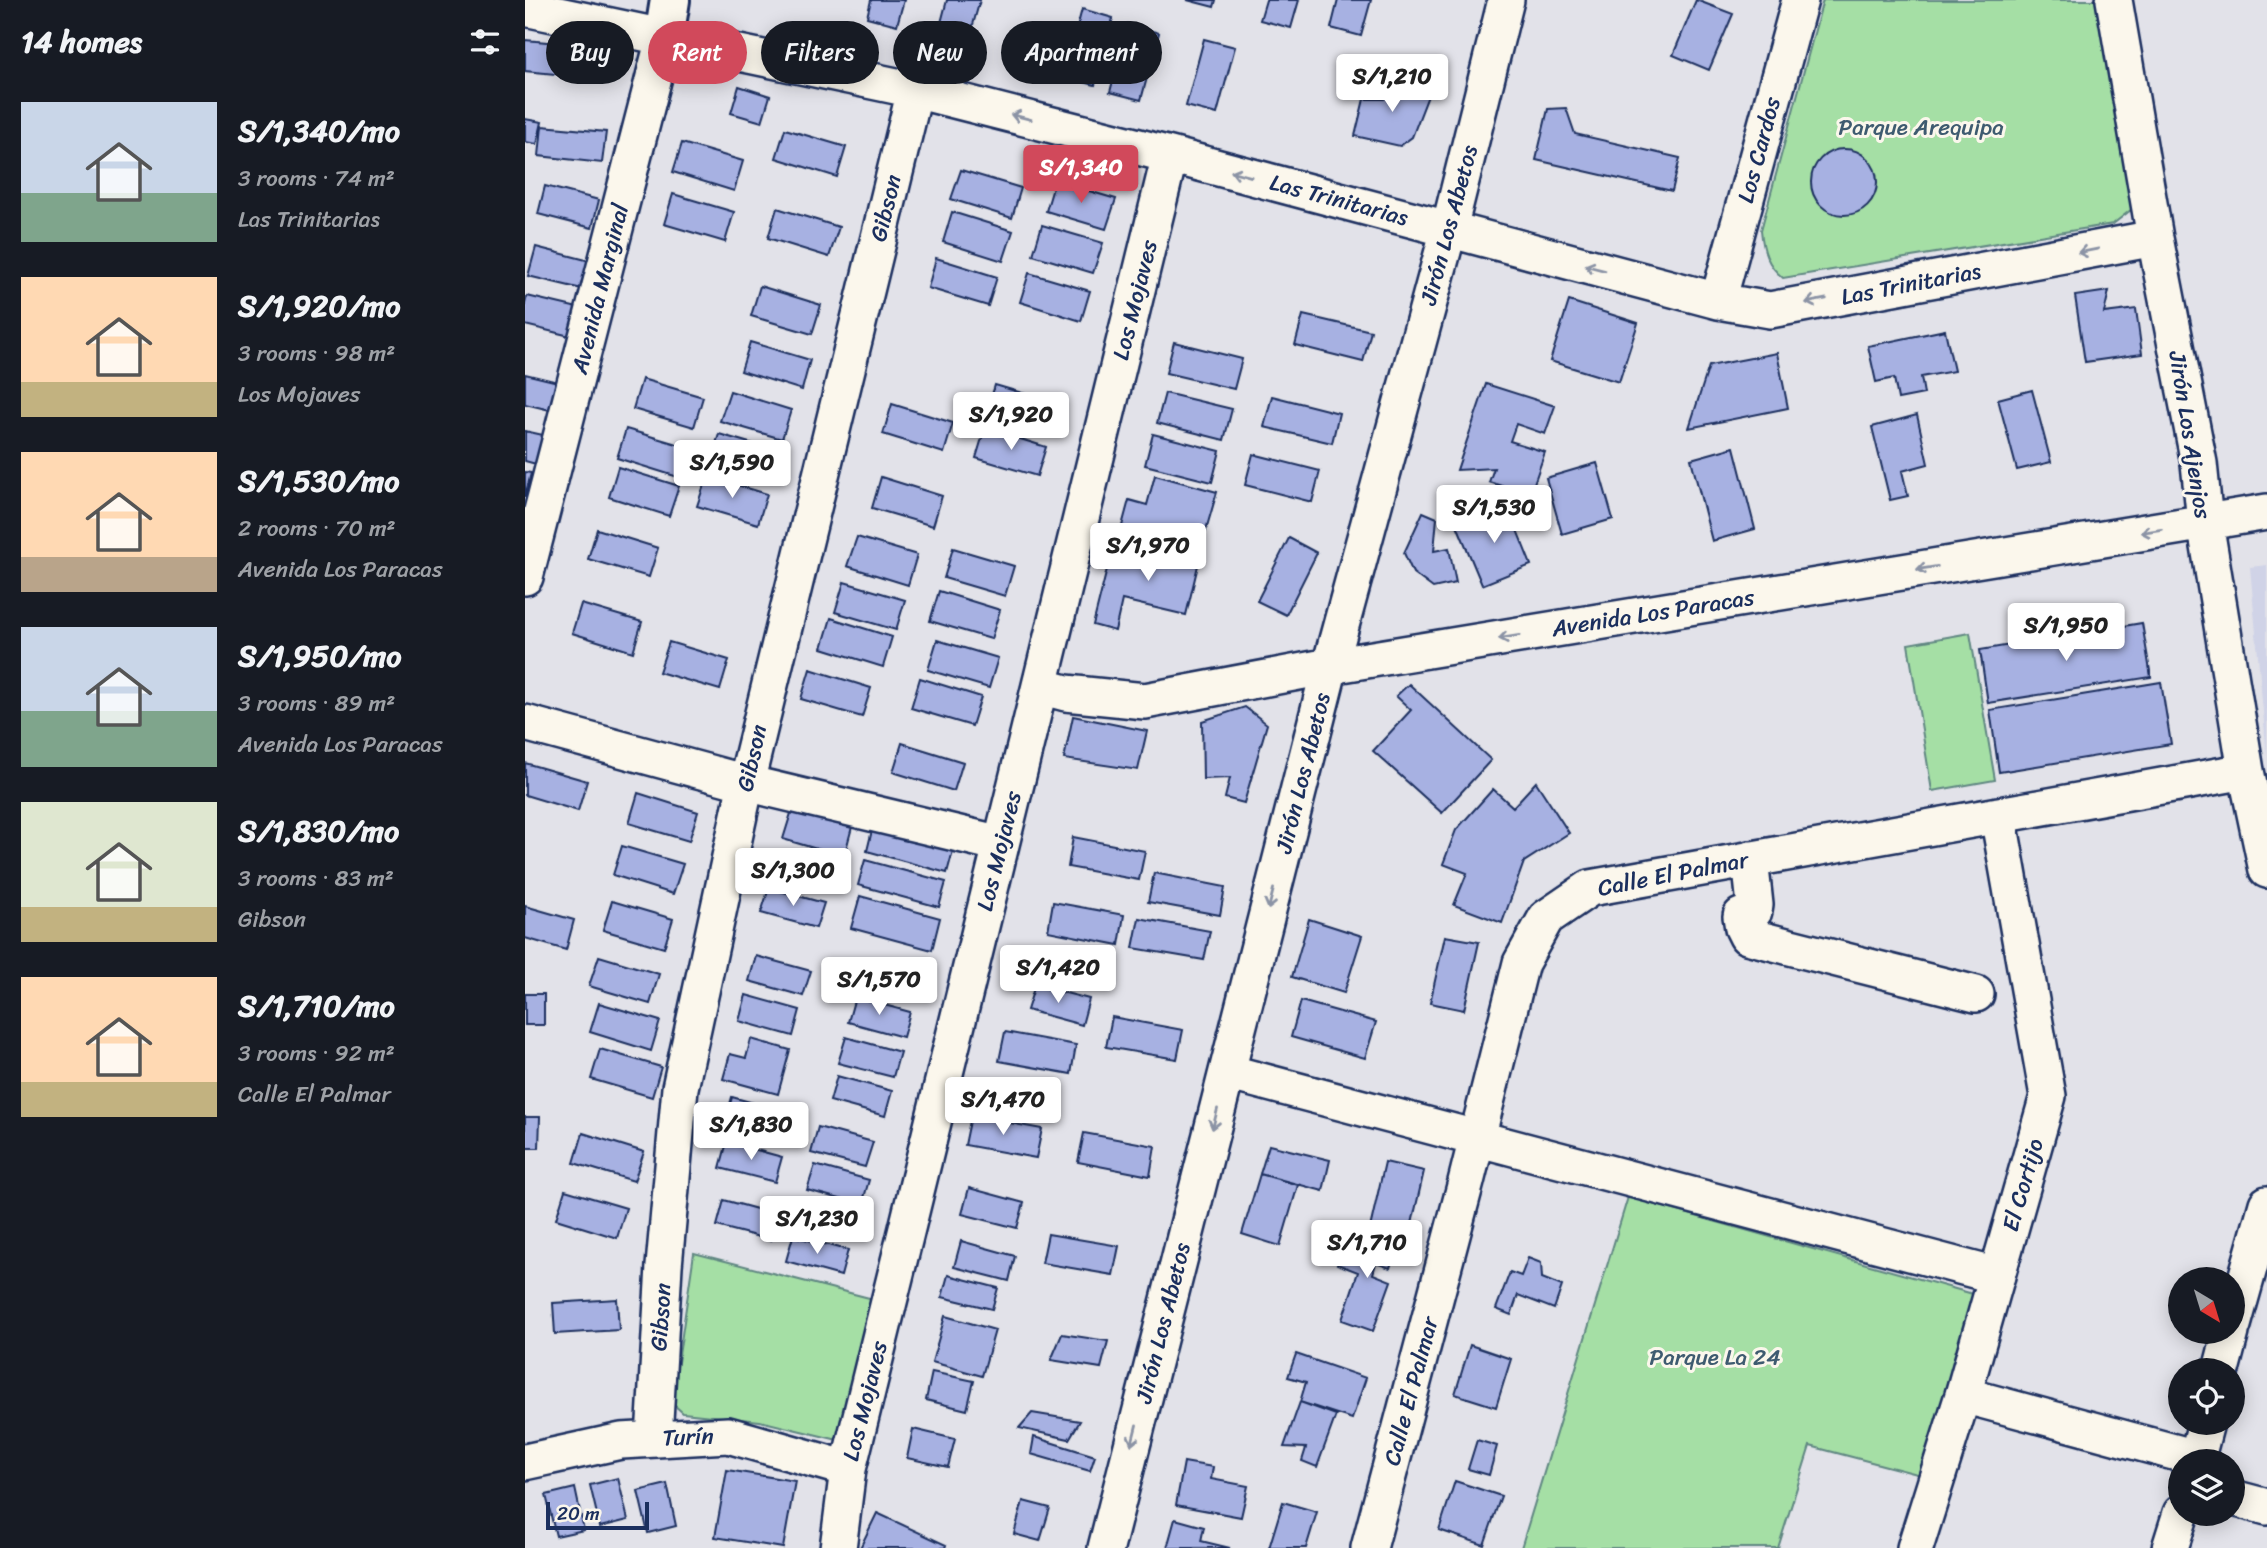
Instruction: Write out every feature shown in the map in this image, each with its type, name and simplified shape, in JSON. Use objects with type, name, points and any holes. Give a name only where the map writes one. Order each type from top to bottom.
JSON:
[{"type":"main road","name":"Avenida Marginal","points":[[667,21],[670,0]]},
{"type":"street","name":"Jirón Los Abetos","points":[[1105,1548],[1330,666],[1449,229],[1506,0]]},
{"type":"street","name":"Los Cardos","points":[[1718,300],[1800,0]]},
{"type":"street","name":"Jirón Los Ajenjos","points":[[2113,0],[2155,238],[2199,463],[2205,522],[2246,771],[2267,870]]},
{"type":"street","name":"Las Trinitarias","points":[[525,8],[648,34]]},
{"type":"street","name":"Las Trinitarias","points":[[747,55],[915,90],[1718,300],[1770,310],[2155,238]]},
{"type":"street","name":"Avenida Marginal","points":[[525,577],[652,84]]},
{"type":"street","name":"Gibson","points":[[654,1438],[664,1266],[680,1088],[745,783],[915,90]]},
{"type":"street","name":"Los Mojaves","points":[[838,1548],[848,1469],[1170,155]]},
{"type":"street","name":"Avenida Los Paracas","points":[[1040,686],[1066,693],[1146,701],[1330,666],[2267,512]]},
{"type":"street","points":[[525,723],[745,783],[1001,844]]},
{"type":"street","name":"Calle El Palmar","points":[[1369,1548],[1521,962],[1546,918],[1590,888],[2246,771]]},
{"type":"street","name":"El Cortijo","points":[[1915,1548],[2048,1096],[1998,815]]},
{"type":"street","points":[[1734,862],[1728,912],[1741,916],[1747,936],[1976,994]]},
{"type":"street","points":[[1227,1072],[1997,1276]]},
{"type":"street","points":[[2245,1282],[2267,1204]]},
{"type":"street","points":[[1962,1395],[2168,1452]]},
{"type":"street","name":"Turín","points":[[525,1462],[621,1441],[728,1435],[848,1469]]},
{"type":"street","points":[[2245,1501],[2267,1507]]},
{"type":"street","points":[[2170,1548],[2177,1526]]},
{"type":"shaded area","points":[[2267,565],[2267,756],[2250,567]]},
{"type":"green space","name":"Parque Arequipa","points":[[1823,0],[2100,0],[2132,209],[2113,224],[1783,278],[1767,257],[1761,230]]},
{"type":"green space","points":[[1970,633],[1995,780],[1932,791],[1908,644]]},
{"type":"green space","name":"Parque La 24","points":[[1628,1197],[1973,1294],[1921,1475],[1810,1446],[1778,1548],[1521,1548]]},
{"type":"green space","points":[[694,1253],[881,1301],[838,1440],[760,1421],[683,1413],[672,1403]]},
{"type":"building","points":[[871,0],[904,0],[898,21],[893,21],[893,24],[867,17]]},
{"type":"building","points":[[947,0],[980,0],[974,21],[941,21]]},
{"type":"building","points":[[1187,0],[1216,0],[1214,7]]},
{"type":"building","points":[[1266,0],[1299,0],[1291,28],[1260,20]]},
{"type":"building","points":[[1338,0],[1371,0],[1361,36],[1331,28]]},
{"type":"building","points":[[1696,0],[1733,14],[1709,70],[1673,55]]},
{"type":"building","points":[[1082,9],[1113,18],[1112,21],[1079,21]]},
{"type":"building","points":[[1204,39],[1235,47],[1217,114],[1186,106]]},
{"type":"building","points":[[525,40],[546,42],[546,73],[525,71]]},
{"type":"building","points":[[1384,76],[1429,93],[1412,137],[1400,146],[1355,136],[1364,99],[1384,99]]},
{"type":"building","points":[[1112,84],[1145,84],[1141,100],[1110,92]]},
{"type":"building","points":[[739,86],[770,96],[762,122],[731,113]]},
{"type":"building","points":[[1566,108],[1575,134],[1680,158],[1672,191],[1536,160],[1548,109]]},
{"type":"building","points":[[525,119],[542,122],[537,144],[525,142]]},
{"type":"building","points":[[542,126],[606,132],[602,163],[539,156]]},
{"type":"building","points":[[785,129],[846,147],[837,177],[776,158]]},
{"type":"building","points":[[682,143],[743,161],[734,191],[673,172]]},
{"type":"building","points":[[1837,149],[1851,149],[1863,154],[1872,163],[1877,182],[1875,195],[1868,206],[1851,215],[1837,215],[1825,210],[1816,201],[1811,189],[1811,175],[1816,163],[1825,154]]},
{"type":"building","points":[[961,170],[1021,188],[1012,218],[951,199]]},
{"type":"building","points":[[1055,181],[1116,199],[1106,229],[1046,211]]},
{"type":"building","points":[[545,186],[599,200],[592,228],[538,214]]},
{"type":"building","points":[[673,194],[734,212],[725,242],[664,224]]},
{"type":"building","points":[[777,208],[839,227],[829,257],[768,238]]},
{"type":"building","points":[[952,212],[1013,231],[1003,261],[943,242]]},
{"type":"building","points":[[1042,225],[1103,243],[1093,273],[1033,255]]},
{"type":"building","points":[[536,247],[590,261],[582,289],[528,276]]},
{"type":"building","points":[[936,258],[997,277],[988,306],[928,288]]},
{"type":"building","points":[[1029,273],[1090,291],[1081,321],[1020,302]]},
{"type":"building","points":[[760,286],[821,305],[812,334],[751,316]]},
{"type":"building","points":[[2109,291],[2104,313],[2136,309],[2142,354],[2085,362],[2075,296]]},
{"type":"building","points":[[527,296],[582,309],[574,337],[525,325]]},
{"type":"building","points":[[1569,301],[1638,323],[1619,382],[1550,361]]},
{"type":"building","points":[[1303,315],[1371,331],[1363,362],[1295,345]]},
{"type":"building","points":[[1945,330],[1954,371],[1921,377],[1924,394],[1898,399],[1894,378],[1876,382],[1868,346]]},
{"type":"building","points":[[750,342],[810,360],[802,390],[741,371]]},
{"type":"building","points":[[1174,342],[1242,359],[1234,389],[1166,373]]},
{"type":"building","points":[[1777,353],[1788,408],[1689,428],[1709,366]]},
{"type":"building","points":[[525,374],[558,382],[550,410],[525,404]]},
{"type":"building","points":[[642,379],[703,397],[694,427],[633,409]]},
{"type":"building","points":[[1486,384],[1555,406],[1545,434],[1516,424],[1510,441],[1545,452],[1530,495],[1489,482],[1494,468],[1457,470]]},
{"type":"building","points":[[995,385],[1056,403],[1047,433],[986,414]]},
{"type":"building","points":[[2032,390],[2051,462],[2017,470],[1998,399]]},
{"type":"building","points":[[730,391],[791,410],[782,439],[720,421]]},
{"type":"building","points":[[1165,393],[1232,409],[1224,440],[1157,423]]},
{"type":"building","points":[[1272,396],[1339,413],[1332,443],[1264,427]]},
{"type":"building","points":[[892,404],[953,423],[944,453],[883,434]]},
{"type":"building","points":[[1917,415],[1928,464],[1902,471],[1908,496],[1890,500],[1872,427]]},
{"type":"building","points":[[985,428],[1046,447],[1037,476],[976,458]]},
{"type":"building","points":[[626,429],[687,447],[678,477],[617,458]]},
{"type":"building","points":[[525,431],[543,435],[536,464],[525,461]]},
{"type":"building","points":[[719,434],[780,452],[771,482],[710,463]]},
{"type":"building","points":[[1153,434],[1220,451],[1212,482],[1145,465]]},
{"type":"building","points":[[1734,447],[1755,529],[1712,541],[1691,459]]},
{"type":"building","points":[[1253,454],[1320,471],[1312,502],[1245,485]]},
{"type":"building","points":[[1597,463],[1613,519],[1562,534],[1546,478]]},
{"type":"building","points":[[618,467],[679,486],[669,516],[609,497]]},
{"type":"building","points":[[525,472],[531,473],[525,497]]},
{"type":"building","points":[[1155,475],[1217,492],[1201,547],[1122,526],[1129,500],[1147,505]]},
{"type":"building","points":[[707,476],[767,494],[758,524],[697,506]]},
{"type":"building","points":[[881,477],[942,496],[933,526],[872,508]]},
{"type":"building","points":[[1507,505],[1531,565],[1482,585],[1457,525]]},
{"type":"building","points":[[1423,512],[1437,518],[1434,551],[1449,548],[1456,583],[1433,588],[1413,573],[1404,553]]},
{"type":"building","points":[[597,529],[658,548],[649,577],[588,559]]},
{"type":"building","points":[[857,537],[917,555],[908,585],[847,566]]},
{"type":"building","points":[[1289,538],[1317,553],[1286,615],[1257,601]]},
{"type":"building","points":[[1156,543],[1201,553],[1186,615],[1122,600],[1115,631],[1093,625],[1111,553],[1151,563]]},
{"type":"building","points":[[953,548],[1014,566],[1005,596],[944,578]]},
{"type":"building","points":[[844,582],[905,600],[896,630],[835,612]]},
{"type":"building","points":[[939,591],[1000,610],[991,639],[930,621]]},
{"type":"building","points":[[581,604],[642,622],[633,652],[572,633]]},
{"type":"building","points":[[831,618],[892,637],[883,667],[822,648]]},
{"type":"building","points":[[2142,623],[2151,677],[1988,703],[1980,650]]},
{"type":"building","points":[[937,640],[998,658],[989,688],[928,670]]},
{"type":"building","points":[[669,642],[729,660],[720,690],[659,672]]},
{"type":"building","points":[[810,669],[871,688],[862,717],[801,699]]},
{"type":"building","points":[[920,678],[981,697],[972,726],[911,708]]},
{"type":"building","points":[[2161,682],[2171,744],[1999,772],[1990,710]]},
{"type":"building","points":[[1409,684],[1491,760],[1442,813],[1373,751],[1411,710],[1396,696]]},
{"type":"building","points":[[1245,707],[1267,724],[1244,803],[1225,798],[1230,778],[1203,779],[1202,721]]},
{"type":"building","points":[[1073,716],[1147,731],[1138,770],[1064,759]]},
{"type":"building","points":[[902,743],[963,762],[954,791],[893,772]]},
{"type":"building","points":[[525,763],[587,781],[578,811],[525,795]]},
{"type":"building","points":[[1536,782],[1569,833],[1524,862],[1502,923],[1454,905],[1467,873],[1443,864],[1456,830],[1493,789],[1513,807]]},
{"type":"building","points":[[638,793],[698,812],[689,841],[629,823]]},
{"type":"building","points":[[792,810],[852,827],[844,857],[783,839]]},
{"type":"building","points":[[873,826],[954,847],[947,873],[867,851]]},
{"type":"building","points":[[1073,837],[1145,851],[1139,880],[1068,867]]},
{"type":"building","points":[[622,846],[683,864],[673,894],[613,875]]},
{"type":"building","points":[[865,860],[946,882],[939,907],[858,885]]},
{"type":"building","points":[[1154,873],[1225,887],[1220,915],[1148,902]]},
{"type":"building","points":[[769,888],[824,903],[816,928],[761,913]]},
{"type":"building","points":[[860,896],[940,918],[932,950],[851,928]]},
{"type":"building","points":[[612,901],[673,919],[664,948],[603,930]]},
{"type":"building","points":[[1053,902],[1124,915],[1119,945],[1048,931]]},
{"type":"building","points":[[525,906],[574,920],[566,950],[525,938]]},
{"type":"building","points":[[1139,918],[1210,931],[1204,960],[1133,948]]},
{"type":"building","points":[[1309,919],[1362,936],[1344,993],[1292,977]]},
{"type":"building","points":[[1445,936],[1479,942],[1464,1010],[1430,1003]]},
{"type":"building","points":[[599,956],[659,974],[650,1004],[589,986]]},
{"type":"building","points":[[756,956],[811,971],[803,996],[749,981]]},
{"type":"building","points":[[870,957],[925,972],[917,997],[862,982]]},
{"type":"building","points":[[1035,985],[1089,999],[1082,1025],[1027,1010]]},
{"type":"building","points":[[525,994],[544,994],[544,1025],[525,1025]]},
{"type":"building","points":[[746,995],[800,1010],[793,1036],[739,1021]]},
{"type":"building","points":[[855,997],[910,1012],[903,1037],[848,1022]]},
{"type":"building","points":[[1301,1001],[1376,1022],[1365,1058],[1291,1037]]},
{"type":"building","points":[[599,1003],[660,1021],[651,1051],[590,1032]]},
{"type":"building","points":[[1112,1017],[1183,1030],[1177,1059],[1106,1047]]},
{"type":"building","points":[[1005,1032],[1076,1045],[1071,1074],[999,1061]]},
{"type":"building","points":[[846,1037],[900,1052],[893,1077],[838,1063]]},
{"type":"building","points":[[751,1039],[790,1050],[778,1094],[723,1079],[730,1054],[746,1058]]},
{"type":"building","points":[[600,1049],[661,1067],[652,1097],[591,1079]]},
{"type":"building","points":[[837,1076],[892,1091],[885,1116],[830,1101]]},
{"type":"building","points":[[732,1097],[786,1112],[779,1137],[725,1122]]},
{"type":"building","points":[[971,1116],[1042,1129],[1036,1158],[965,1145]]},
{"type":"building","points":[[525,1117],[540,1117],[539,1148],[525,1148]]},
{"type":"building","points":[[818,1127],[873,1142],[865,1167],[811,1153]]},
{"type":"building","points":[[583,1133],[644,1152],[634,1181],[574,1163]]},
{"type":"building","points":[[1084,1133],[1155,1146],[1150,1176],[1078,1162]]},
{"type":"building","points":[[727,1142],[782,1157],[775,1182],[720,1168]]},
{"type":"building","points":[[1269,1145],[1330,1160],[1323,1191],[1260,1174]]},
{"type":"building","points":[[1385,1162],[1424,1171],[1409,1237],[1370,1228]]},
{"type":"building","points":[[815,1165],[869,1180],[862,1205],[807,1190]]},
{"type":"building","points":[[1260,1174],[1298,1185],[1280,1246],[1242,1234]]},
{"type":"building","points":[[969,1188],[1024,1203],[1017,1228],[962,1214]]},
{"type":"building","points":[[565,1190],[626,1208],[617,1238],[556,1219]]},
{"type":"building","points":[[804,1199],[859,1213],[852,1239],[797,1224]]},
{"type":"building","points":[[724,1200],[779,1215],[771,1240],[717,1226]]},
{"type":"building","points":[[1048,1234],[1119,1246],[1113,1275],[1042,1263]]},
{"type":"building","points":[[793,1236],[848,1250],[841,1276],[786,1261]]},
{"type":"building","points":[[1369,1236],[1397,1246],[1390,1268],[1376,1263],[1373,1274],[1391,1281],[1373,1331],[1342,1320],[1358,1272],[1337,1264],[1345,1241],[1364,1248]]},
{"type":"building","points":[[961,1241],[1015,1256],[1009,1281],[954,1267]]},
{"type":"building","points":[[1528,1258],[1541,1263],[1542,1278],[1562,1286],[1554,1309],[1518,1295],[1511,1315],[1496,1309],[1510,1272],[1521,1276]]},
{"type":"building","points":[[948,1275],[998,1288],[992,1309],[942,1297]]},
{"type":"building","points":[[617,1299],[619,1330],[555,1334],[553,1303]]},
{"type":"building","points":[[945,1316],[995,1330],[982,1376],[932,1362]]},
{"type":"building","points":[[1062,1334],[1108,1341],[1101,1368],[1051,1360]]},
{"type":"building","points":[[1470,1345],[1511,1359],[1496,1407],[1455,1394]]},
{"type":"building","points":[[1296,1354],[1366,1378],[1352,1419],[1300,1402],[1306,1382],[1288,1377]]},
{"type":"building","points":[[932,1372],[974,1381],[967,1410],[926,1400]]},
{"type":"building","points":[[1300,1402],[1336,1415],[1317,1467],[1302,1461],[1306,1448],[1284,1447]]},
{"type":"building","points":[[1032,1413],[1080,1421],[1069,1439],[1019,1428]]},
{"type":"building","points":[[913,1429],[955,1439],[948,1467],[907,1458]]},
{"type":"building","points":[[1034,1437],[1095,1456],[1090,1471],[1031,1454]]},
{"type":"building","points":[[1477,1440],[1497,1446],[1489,1475],[1468,1469]]},
{"type":"building","points":[[1184,1462],[1213,1467],[1211,1479],[1248,1486],[1241,1517],[1176,1505]]},
{"type":"building","points":[[727,1470],[795,1481],[783,1548],[715,1537]]},
{"type":"building","points":[[618,1478],[628,1520],[600,1527],[590,1485]]},
{"type":"building","points":[[1455,1481],[1501,1496],[1484,1545],[1439,1530]]},
{"type":"building","points":[[667,1484],[676,1526],[648,1533],[638,1491]]},
{"type":"building","points":[[575,1488],[584,1530],[556,1536],[546,1495]]},
{"type":"building","points":[[1023,1501],[1050,1508],[1040,1541],[1014,1534]]},
{"type":"building","points":[[1283,1502],[1317,1512],[1306,1548],[1269,1548]]},
{"type":"building","points":[[877,1513],[946,1545],[945,1548],[860,1548]]},
{"type":"building","points":[[1175,1519],[1204,1527],[1201,1541],[1230,1548],[1167,1548]]}]
